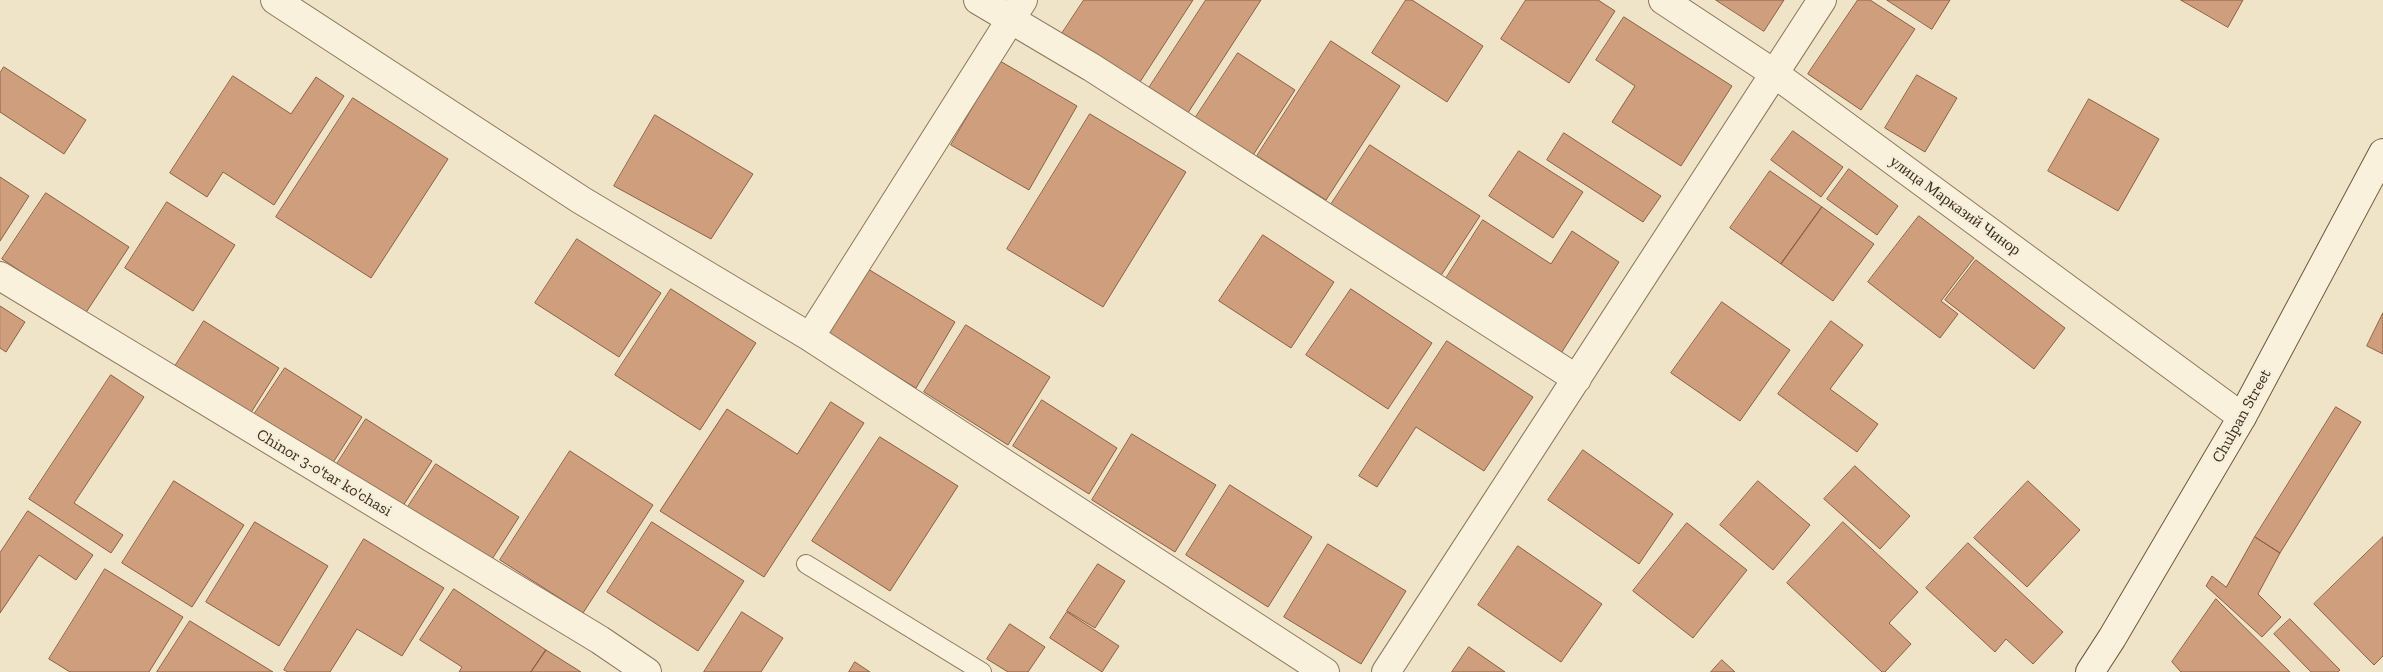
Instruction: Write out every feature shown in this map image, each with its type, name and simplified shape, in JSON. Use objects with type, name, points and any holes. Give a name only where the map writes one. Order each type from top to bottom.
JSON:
[{"type":"street","points":[[275,0],[581,200],[810,337],[1325,672]]},
{"type":"street","points":[[978,0],[1017,10],[1091,67],[1577,379]]},
{"type":"street","name":"улица Марказий Чинор","points":[[1663,0],[1775,74],[2242,418]]},
{"type":"street","points":[[1386,672],[1822,0]]},
{"type":"street","points":[[810,337],[1017,10]]},
{"type":"street","name":"Chulpan Street","points":[[2090,672],[2242,418],[2383,153]]},
{"type":"street","name":"Chinor 3-o'tar ko'chasi","points":[[0,276],[600,640],[647,672]]},
{"type":"lane","points":[[806,564],[982,672]]},
{"type":"building","points":[[1084,0],[1193,0],[1138,85],[1061,35]]},
{"type":"building","points":[[1206,0],[1261,0],[1184,119],[1145,94]]},
{"type":"building","points":[[1406,0],[1412,0],[1483,46],[1447,102],[1372,53]]},
{"type":"building","points":[[1526,0],[1598,0],[1615,11],[1569,83],[1501,39]]},
{"type":"building","points":[[1716,0],[1784,0],[1764,31]]},
{"type":"building","points":[[1858,0],[1870,0],[1915,29],[1861,110],[1808,74]]},
{"type":"building","points":[[1887,0],[1950,0],[1932,29]]},
{"type":"building","points":[[2181,0],[2243,0],[2228,27]]},
{"type":"building","points":[[1624,17],[1732,86],[1681,166],[1612,122],[1635,86],[1596,60]]},
{"type":"building","points":[[1331,41],[1400,86],[1326,200],[1257,156]]},
{"type":"building","points":[[1238,53],[1295,90],[1248,163],[1190,126]]},
{"type":"building","points":[[1000,61],[1077,106],[1029,190],[951,145]]},
{"type":"building","points":[[4,67],[86,120],[64,154],[0,112],[0,73]]},
{"type":"building","points":[[1917,75],[1957,98],[1925,152],[1885,128]]},
{"type":"building","points":[[233,76],[291,114],[316,77],[344,96],[274,205],[223,172],[207,197],[170,173]]},
{"type":"building","points":[[353,98],[448,159],[371,278],[276,217]]},
{"type":"building","points":[[2089,99],[2159,139],[2118,211],[2048,171]]},
{"type":"building","points":[[1090,114],[1186,172],[1103,307],[1007,249]]},
{"type":"building","points":[[655,115],[753,174],[711,239],[614,186]]},
{"type":"building","points":[[1793,131],[1843,167],[1821,197],[1771,160]]},
{"type":"building","points":[[1564,133],[1661,196],[1643,222],[1547,160]]},
{"type":"building","points":[[1370,145],[1480,216],[1440,277],[1330,206]]},
{"type":"building","points":[[1519,151],[1583,192],[1553,238],[1489,196]]},
{"type":"building","points":[[1849,169],[1898,206],[1877,235],[1827,199]]},
{"type":"building","points":[[1770,171],[1822,207],[1781,264],[1730,228]]},
{"type":"building","points":[[0,177],[29,196],[0,241]]},
{"type":"building","points":[[46,193],[129,247],[85,314],[2,259]]},
{"type":"building","points":[[167,202],[235,245],[193,311],[125,268]]},
{"type":"building","points":[[1822,207],[1874,244],[1833,301],[1781,264]]},
{"type":"building","points":[[1919,216],[1974,258],[1941,301],[1958,314],[1940,338],[1868,282]]},
{"type":"building","points":[[1483,220],[1551,264],[1572,231],[1619,262],[1560,355],[1445,280]]},
{"type":"building","points":[[1263,235],[1334,282],[1291,348],[1219,301]]},
{"type":"building","points":[[577,239],[661,293],[619,357],[535,303]]},
{"type":"building","points":[[1976,260],[2065,328],[2034,369],[1945,300]]},
{"type":"building","points":[[868,269],[955,322],[916,388],[828,334]]},
{"type":"building","points":[[671,289],[756,343],[700,430],[615,375]]},
{"type":"building","points":[[1351,289],[1432,343],[1388,409],[1306,355]]},
{"type":"building","points":[[1722,302],[1790,350],[1740,421],[1671,373]]},
{"type":"building","points":[[0,306],[25,322],[6,352],[0,348]]},
{"type":"building","points":[[2383,313],[2383,354],[2367,346]]},
{"type":"building","points":[[204,321],[279,368],[247,419],[172,371]]},
{"type":"building","points":[[1831,321],[1863,345],[1830,389],[1878,424],[1857,452],[1778,394]]},
{"type":"building","points":[[966,325],[1050,377],[1008,445],[924,392]]},
{"type":"building","points":[[1447,341],[1533,397],[1484,471],[1416,427],[1377,487],[1359,476]]},
{"type":"building","points":[[285,368],[362,417],[329,469],[251,419]]},
{"type":"building","points":[[111,375],[144,397],[74,503],[123,535],[111,553],[29,499]]},
{"type":"building","points":[[1042,400],[1117,448],[1089,494],[1013,446]]},
{"type":"building","points":[[831,402],[864,423],[764,577],[660,511],[727,409],[797,454]]},
{"type":"building","points":[[2336,407],[2361,422],[2280,553],[2255,537]]},
{"type":"building","points":[[366,419],[432,461],[399,512],[333,470]]},
{"type":"building","points":[[1132,434],[1216,485],[1175,552],[1092,500]]},
{"type":"building","points":[[880,437],[958,486],[890,591],[812,541]]},
{"type":"building","points":[[1583,450],[1673,514],[1639,564],[1548,500]]},
{"type":"building","points":[[570,451],[653,505],[583,613],[500,560]]},
{"type":"building","points":[[436,464],[519,517],[487,567],[404,513]]},
{"type":"building","points":[[1855,466],[1910,516],[1880,549],[1824,499]]},
{"type":"building","points":[[174,481],[244,525],[192,607],[122,563]]},
{"type":"building","points":[[1758,481],[1810,525],[1773,570],[1720,525]]},
{"type":"building","points":[[2028,481],[2080,530],[2027,587],[1974,538]]},
{"type":"building","points":[[1230,485],[1312,537],[1268,607],[1186,555]]},
{"type":"building","points":[[28,511],[93,555],[76,580],[39,555],[0,613],[0,553]]},
{"type":"building","points":[[255,522],[328,566],[279,646],[206,602]]},
{"type":"building","points":[[652,522],[744,581],[698,651],[607,592]]},
{"type":"building","points":[[1843,522],[1918,592],[1889,623],[1911,644],[1885,672],[1882,672],[1787,583]]},
{"type":"building","points":[[1687,523],[1747,570],[1693,638],[1633,591]]},
{"type":"building","points":[[2255,537],[2280,553],[2258,594],[2281,617],[2262,637],[2206,586],[2212,576],[2226,587]]},
{"type":"building","points":[[2383,537],[2383,656],[2374,665],[2314,604]]},
{"type":"building","points":[[364,539],[444,588],[402,656],[357,629],[330,672],[288,672],[284,670]]},
{"type":"building","points":[[1968,543],[2063,632],[2033,664],[2006,639],[1995,652],[1926,588]]},
{"type":"building","points":[[1328,544],[1406,591],[1361,664],[1284,617]]},
{"type":"building","points":[[1518,546],[1602,604],[1561,662],[1478,605]]},
{"type":"building","points":[[1098,564],[1125,581],[1095,628],[1067,611]]},
{"type":"building","points":[[105,569],[183,617],[149,672],[70,672],[49,659]]},
{"type":"building","points":[[454,589],[546,650],[531,672],[459,672],[462,667],[420,640]]},
{"type":"building","points":[[2216,599],[2290,672],[2181,672],[2172,662]]},
{"type":"building","points":[[742,612],[783,638],[761,672],[704,672]]},
{"type":"building","points":[[1067,612],[1119,646],[1102,672],[1050,638]]},
{"type":"building","points":[[2290,619],[2340,670],[2338,672],[2311,672],[2274,634]]},
{"type":"building","points":[[190,621],[273,672],[157,672]]},
{"type":"building","points":[[1010,624],[1045,647],[1028,672],[1008,672],[987,659]]},
{"type":"building","points":[[1469,647],[1505,672],[1452,672]]},
{"type":"building","points":[[546,650],[581,672],[531,672]]},
{"type":"building","points":[[1722,660],[1735,672],[1711,672]]},
{"type":"building","points":[[855,662],[870,672],[849,672]]}]
